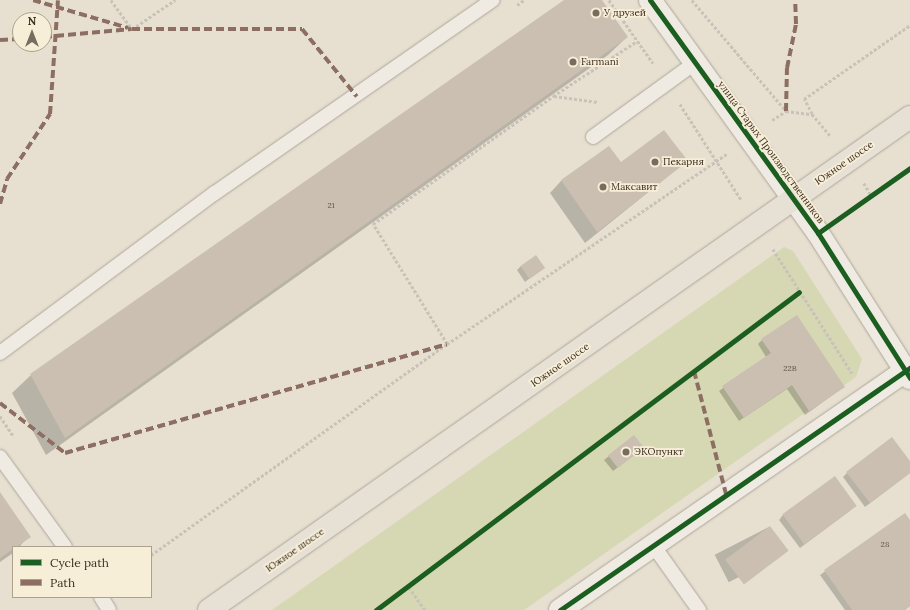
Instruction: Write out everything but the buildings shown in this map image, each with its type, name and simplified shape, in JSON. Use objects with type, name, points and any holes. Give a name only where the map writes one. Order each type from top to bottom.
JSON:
[{"type":"main road","name":"Южное шоссе","points":[[209,610],[910,117]]},
{"type":"street","name":"улица Старых Производственников","points":[[650,0],[794,199],[908,373]]},
{"type":"street","points":[[560,610],[867,396],[908,373]]},
{"type":"lane","points":[[0,353],[215,193],[493,0]]},
{"type":"lane","points":[[593,137],[695,63]]},
{"type":"lane","points":[[0,457],[64,546]]},
{"type":"lane","points":[[653,545],[699,610]]},
{"type":"lane","points":[[102,598],[109,610]]},
{"type":"path","points":[[112,0],[132,29],[175,0]]},
{"type":"path","points":[[609,0],[668,84],[716,164],[758,225],[799,292],[867,396]]},
{"type":"path","points":[[692,0],[786,111]]},
{"type":"path","points":[[152,554],[447,344],[716,164],[748,135],[786,111],[812,114],[804,99],[910,24]]},
{"type":"path","points":[[447,344],[373,224],[553,96],[637,41]]},
{"type":"path","points":[[553,96],[633,108]]},
{"type":"path","points":[[865,199],[878,190]]},
{"type":"path","points":[[793,297],[799,292]]},
{"type":"path","points":[[402,592],[415,582]]},
{"type":"path","points":[[409,587],[425,610]]},
{"type":"green space","points":[[784,247],[793,251],[862,359],[856,377],[524,610],[272,610]]},
{"type":"marked path","points":[[33,0],[128,28]]},
{"type":"marked path","points":[[0,204],[7,179],[50,114],[58,0]]},
{"type":"marked path","points":[[786,111],[787,68],[796,24],[795,0]]},
{"type":"marked path","points":[[52,36],[132,29],[302,29],[357,97]]},
{"type":"marked path","points":[[0,40],[12,39]]},
{"type":"marked path","points":[[0,403],[65,453],[447,344]]},
{"type":"marked path","points":[[694,371],[726,494]]},
{"type":"cycle path","points":[[650,0],[818,233],[910,378]]},
{"type":"cycle path","points":[[818,233],[910,168]]},
{"type":"cycle path","points":[[376,610],[799,292]]},
{"type":"cycle path","points":[[560,610],[910,368]]},
{"type":"place","name":"У друзей","points":[[596,13]]},
{"type":"place","name":"Farmani","points":[[573,62]]},
{"type":"place","name":"Пекарня","points":[[655,162]]},
{"type":"place","name":"Максавит","points":[[603,187]]},
{"type":"place","name":"ЭКОпункт","points":[[626,452]]}]
